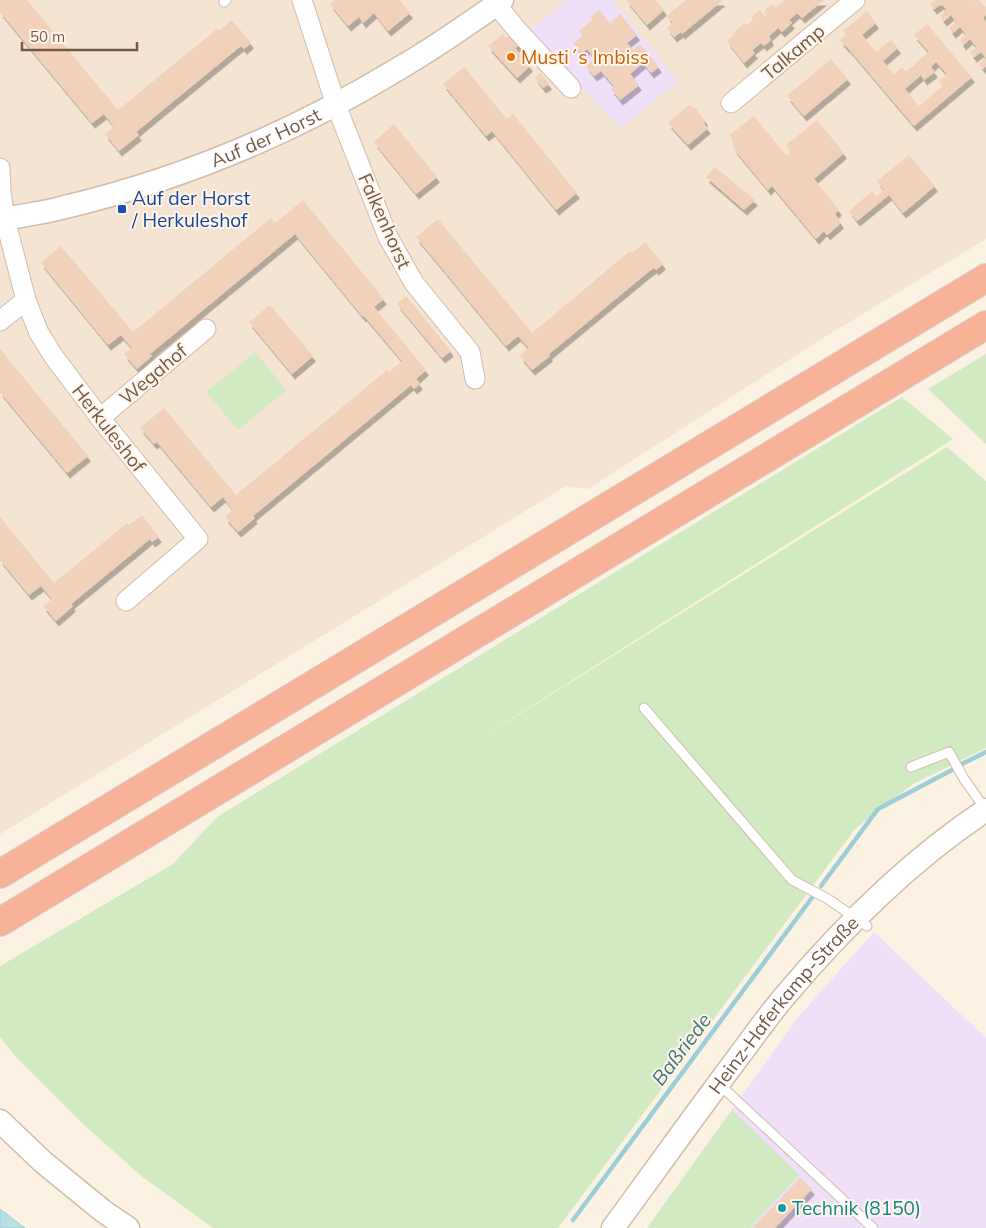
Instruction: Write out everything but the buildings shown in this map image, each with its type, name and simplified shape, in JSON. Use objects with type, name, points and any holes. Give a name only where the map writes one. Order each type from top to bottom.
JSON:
[{"type":"highway","points":[[0,874],[986,278]]},
{"type":"highway","points":[[0,922],[986,325]]},
{"type":"street","name":"Falkenhorst","points":[[302,0],[336,106],[388,237],[414,283],[470,352],[476,379]]},
{"type":"street","name":"Talkamp","points":[[731,103],[855,0]]},
{"type":"street","name":"Auf der Horst","points":[[2,220],[103,198],[192,170],[238,152],[336,106],[430,50],[499,2]]},
{"type":"street","points":[[499,2],[517,30],[571,88]]},
{"type":"street","name":"Herkuleshof","points":[[0,168],[2,220],[38,333],[100,418],[198,538],[126,601]]},
{"type":"street","points":[[0,322],[26,300]]},
{"type":"street","name":"Wegahof","points":[[100,418],[206,329]]},
{"type":"street","name":"Heinz-Haferkamp-Straße","points":[[613,1228],[783,998],[818,958],[862,922],[882,893],[914,864],[986,810]]},
{"type":"street","points":[[0,1121],[43,1162],[103,1211],[128,1228]]},
{"type":"lane","points":[[644,708],[792,880],[828,899],[862,922]]},
{"type":"lane","points":[[911,767],[949,752],[964,779],[986,810]]},
{"type":"lane","points":[[718,1084],[873,1228]]},
{"type":"shaded area","points":[[0,0],[986,0],[986,239],[820,340],[588,489],[566,486],[0,834]]},
{"type":"shaded area","points":[[566,0],[613,0],[678,82],[621,128],[574,81],[531,29]]},
{"type":"shaded area","points":[[874,932],[986,1038],[986,1228],[647,1228],[799,1016]]},
{"type":"green space","points":[[255,352],[286,390],[238,430],[206,392]]},
{"type":"green space","points":[[986,354],[986,444],[928,389]]},
{"type":"green space","points":[[902,397],[953,439],[456,754],[947,447],[986,481],[986,748],[913,784],[855,829],[558,1228],[213,1228],[140,1175],[81,1122],[17,1058],[0,1037],[0,966],[173,864],[217,817]]},
{"type":"green space","points":[[732,1110],[800,1175],[750,1228],[647,1228]]},
{"type":"water","points":[[0,1209],[25,1228],[0,1228]]},
{"type":"waterway","name":"Baßriede","points":[[962,764],[986,752]]},
{"type":"waterway","name":"Baßriede","points":[[821,886],[878,809],[952,770]]},
{"type":"waterway","name":"Baßriede","points":[[573,1220],[814,895]]},
{"type":"place","name":"Musti´s Imbiss","points":[[511,57]]},
{"type":"place","name":"Auf der Horst / Herkuleshof","points":[[122,209]]},
{"type":"place","name":"Technik (8150)","points":[[782,1208]]}]
